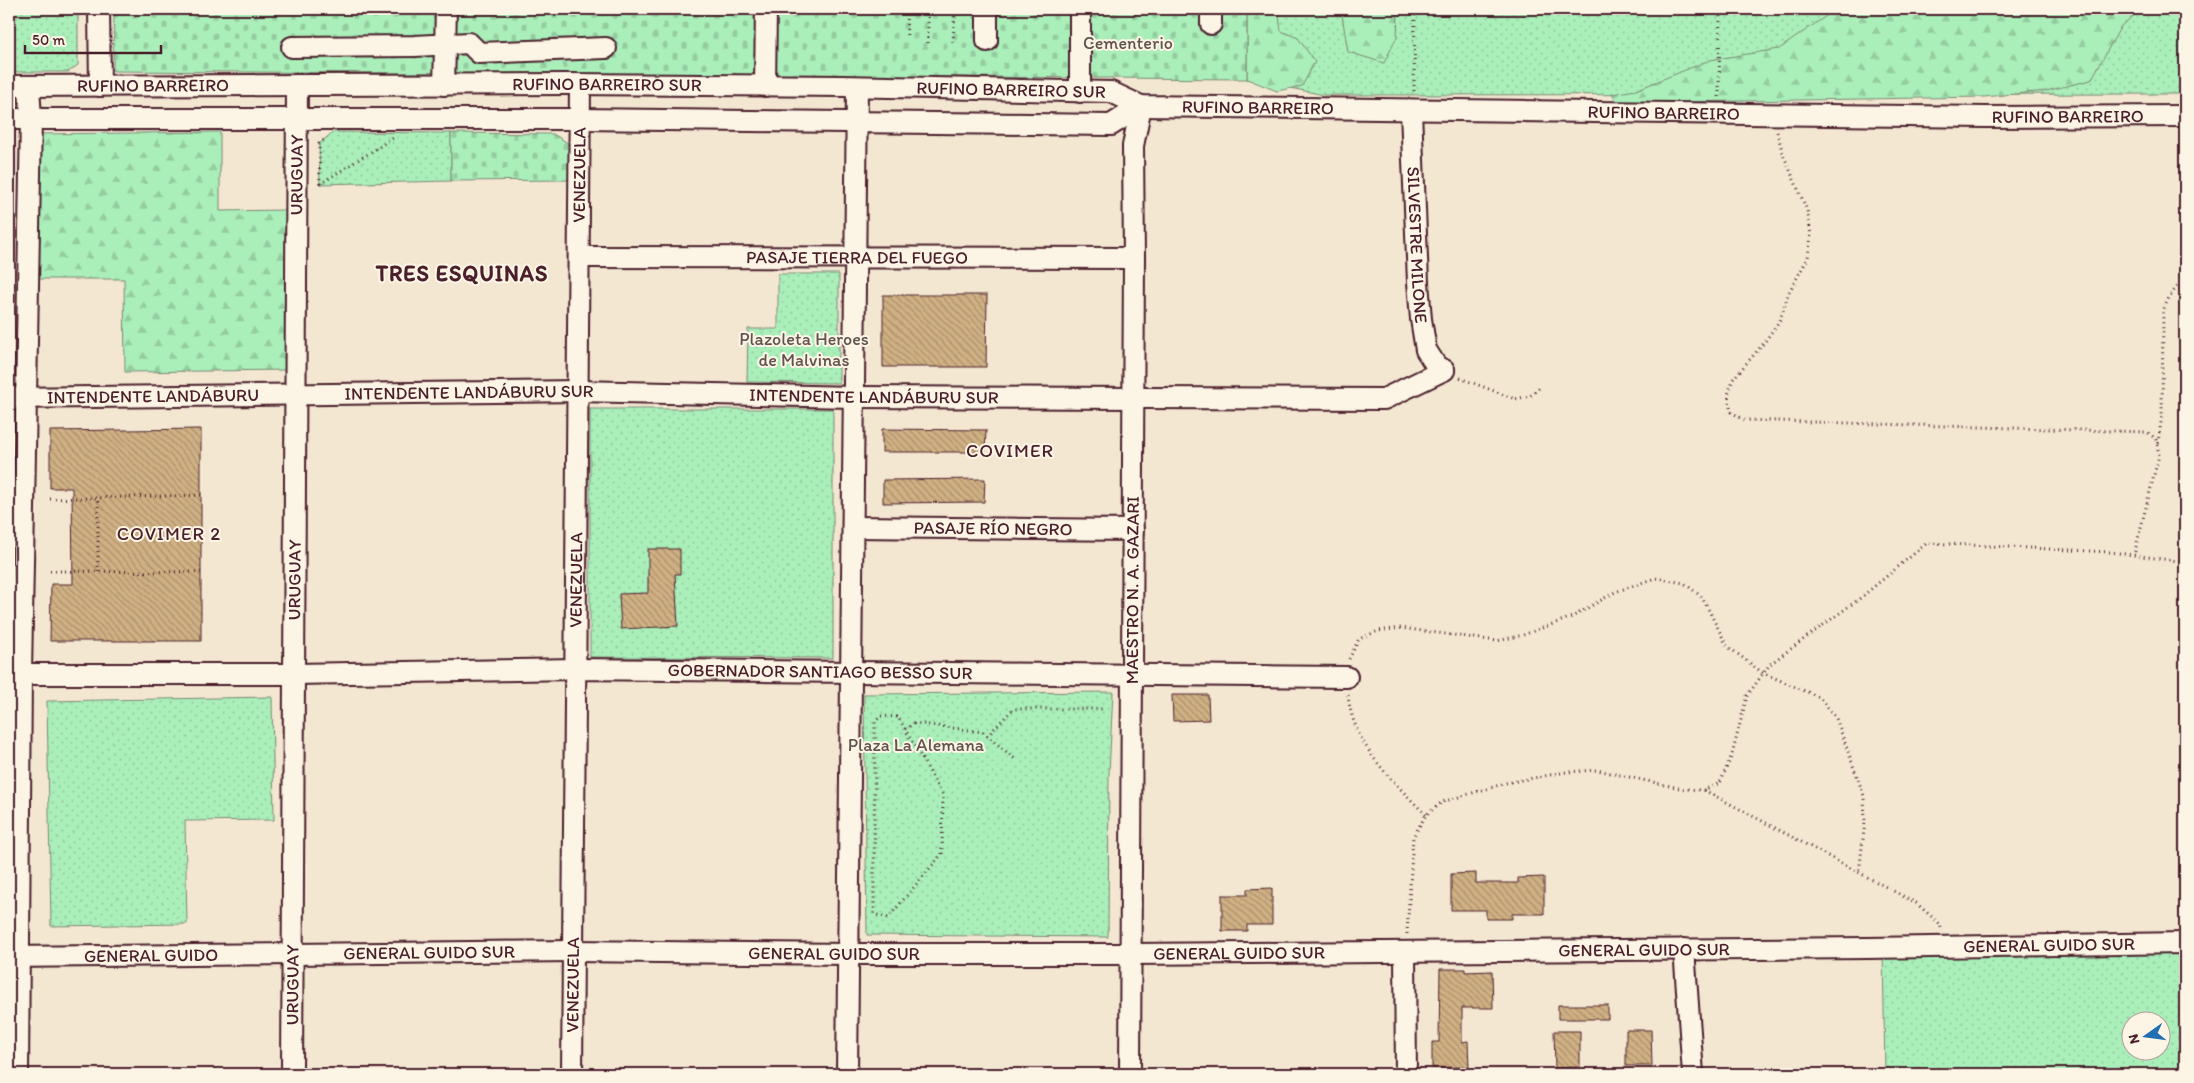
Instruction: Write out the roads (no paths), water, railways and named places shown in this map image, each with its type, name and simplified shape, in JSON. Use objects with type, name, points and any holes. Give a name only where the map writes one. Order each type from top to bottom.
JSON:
[{"type":"street","points":[[99,9],[100,86]]},
{"type":"street","points":[[444,85],[446,9]]},
{"type":"street","points":[[765,86],[766,9]]},
{"type":"street","points":[[987,9],[987,41]]},
{"type":"street","points":[[1080,9],[1080,92]]},
{"type":"street","points":[[292,47],[468,44],[479,53],[606,48]]},
{"type":"street","name":"RUFINO BARREIRO","points":[[9,86],[297,85]]},
{"type":"street","name":"RUFINO BARREIRO SUR","points":[[297,85],[858,86],[1111,92],[1141,106]]},
{"type":"street","name":"URUGUAY","points":[[292,1074],[297,85]]},
{"type":"street","name":"VENEZUELA","points":[[572,1074],[580,85]]},
{"type":"street","points":[[18,1074],[14,956],[18,398],[31,119],[29,86]]},
{"type":"street","points":[[847,1074],[858,86]]},
{"type":"street","name":"RUFINO BARREIRO","points":[[1141,106],[1413,103],[1777,114],[1985,117],[2185,116]]},
{"type":"street","name":"SILVESTRE MILONE","points":[[1413,103],[1418,282],[1421,319],[1426,350],[1437,366],[1444,370]]},
{"type":"street","name":"RUFINO BARREIRO SUR","points":[[296,119],[580,119],[1111,125],[1141,106]]},
{"type":"street","name":"MAESTRO N. A. GAZARI","points":[[1130,1074],[1132,954],[1133,146],[1141,106]]},
{"type":"street","name":"RUFINO BARREIRO","points":[[9,119],[296,119]]},
{"type":"street","name":"PASAJE TIERRA DEL FUEGO","points":[[579,258],[1134,258]]},
{"type":"street","name":"INTENDENTE LANDÁBURU SUR","points":[[296,396],[577,391],[854,397],[1384,399],[1444,370]]},
{"type":"street","name":"INTENDENTE LANDÁBURU","points":[[18,398],[296,396]]},
{"type":"street","name":"PASAJE RÍO NEGRO","points":[[853,527],[1133,530]]},
{"type":"street","name":"GOBERNADOR SANTIAGO BESSO SUR","points":[[15,674],[295,674],[575,669],[1347,677]]},
{"type":"street","name":"GENERAL GUIDO SUR","points":[[293,953],[573,951],[848,954],[1132,954],[1684,950],[2185,943]]},
{"type":"street","points":[[1684,950],[1693,1074]]},
{"type":"street","points":[[1406,952],[1406,1074]]},
{"type":"street","name":"GENERAL GUIDO","points":[[14,956],[293,953]]},
{"type":"district","name":"TRES ESQUINAS","points":[[462,273]]},
{"type":"district","name":"COVIMER","points":[[1010,450]]},
{"type":"district","name":"COVIMER 2","points":[[169,533]]},
{"type":"park label","name":"Cementerio","points":[[1128,43]]},
{"type":"park label","name":"Plazoleta Heroes de Malvinas","points":[[804,349]]},
{"type":"park label","name":"Plaza La Alemana","points":[[916,745]]}]
